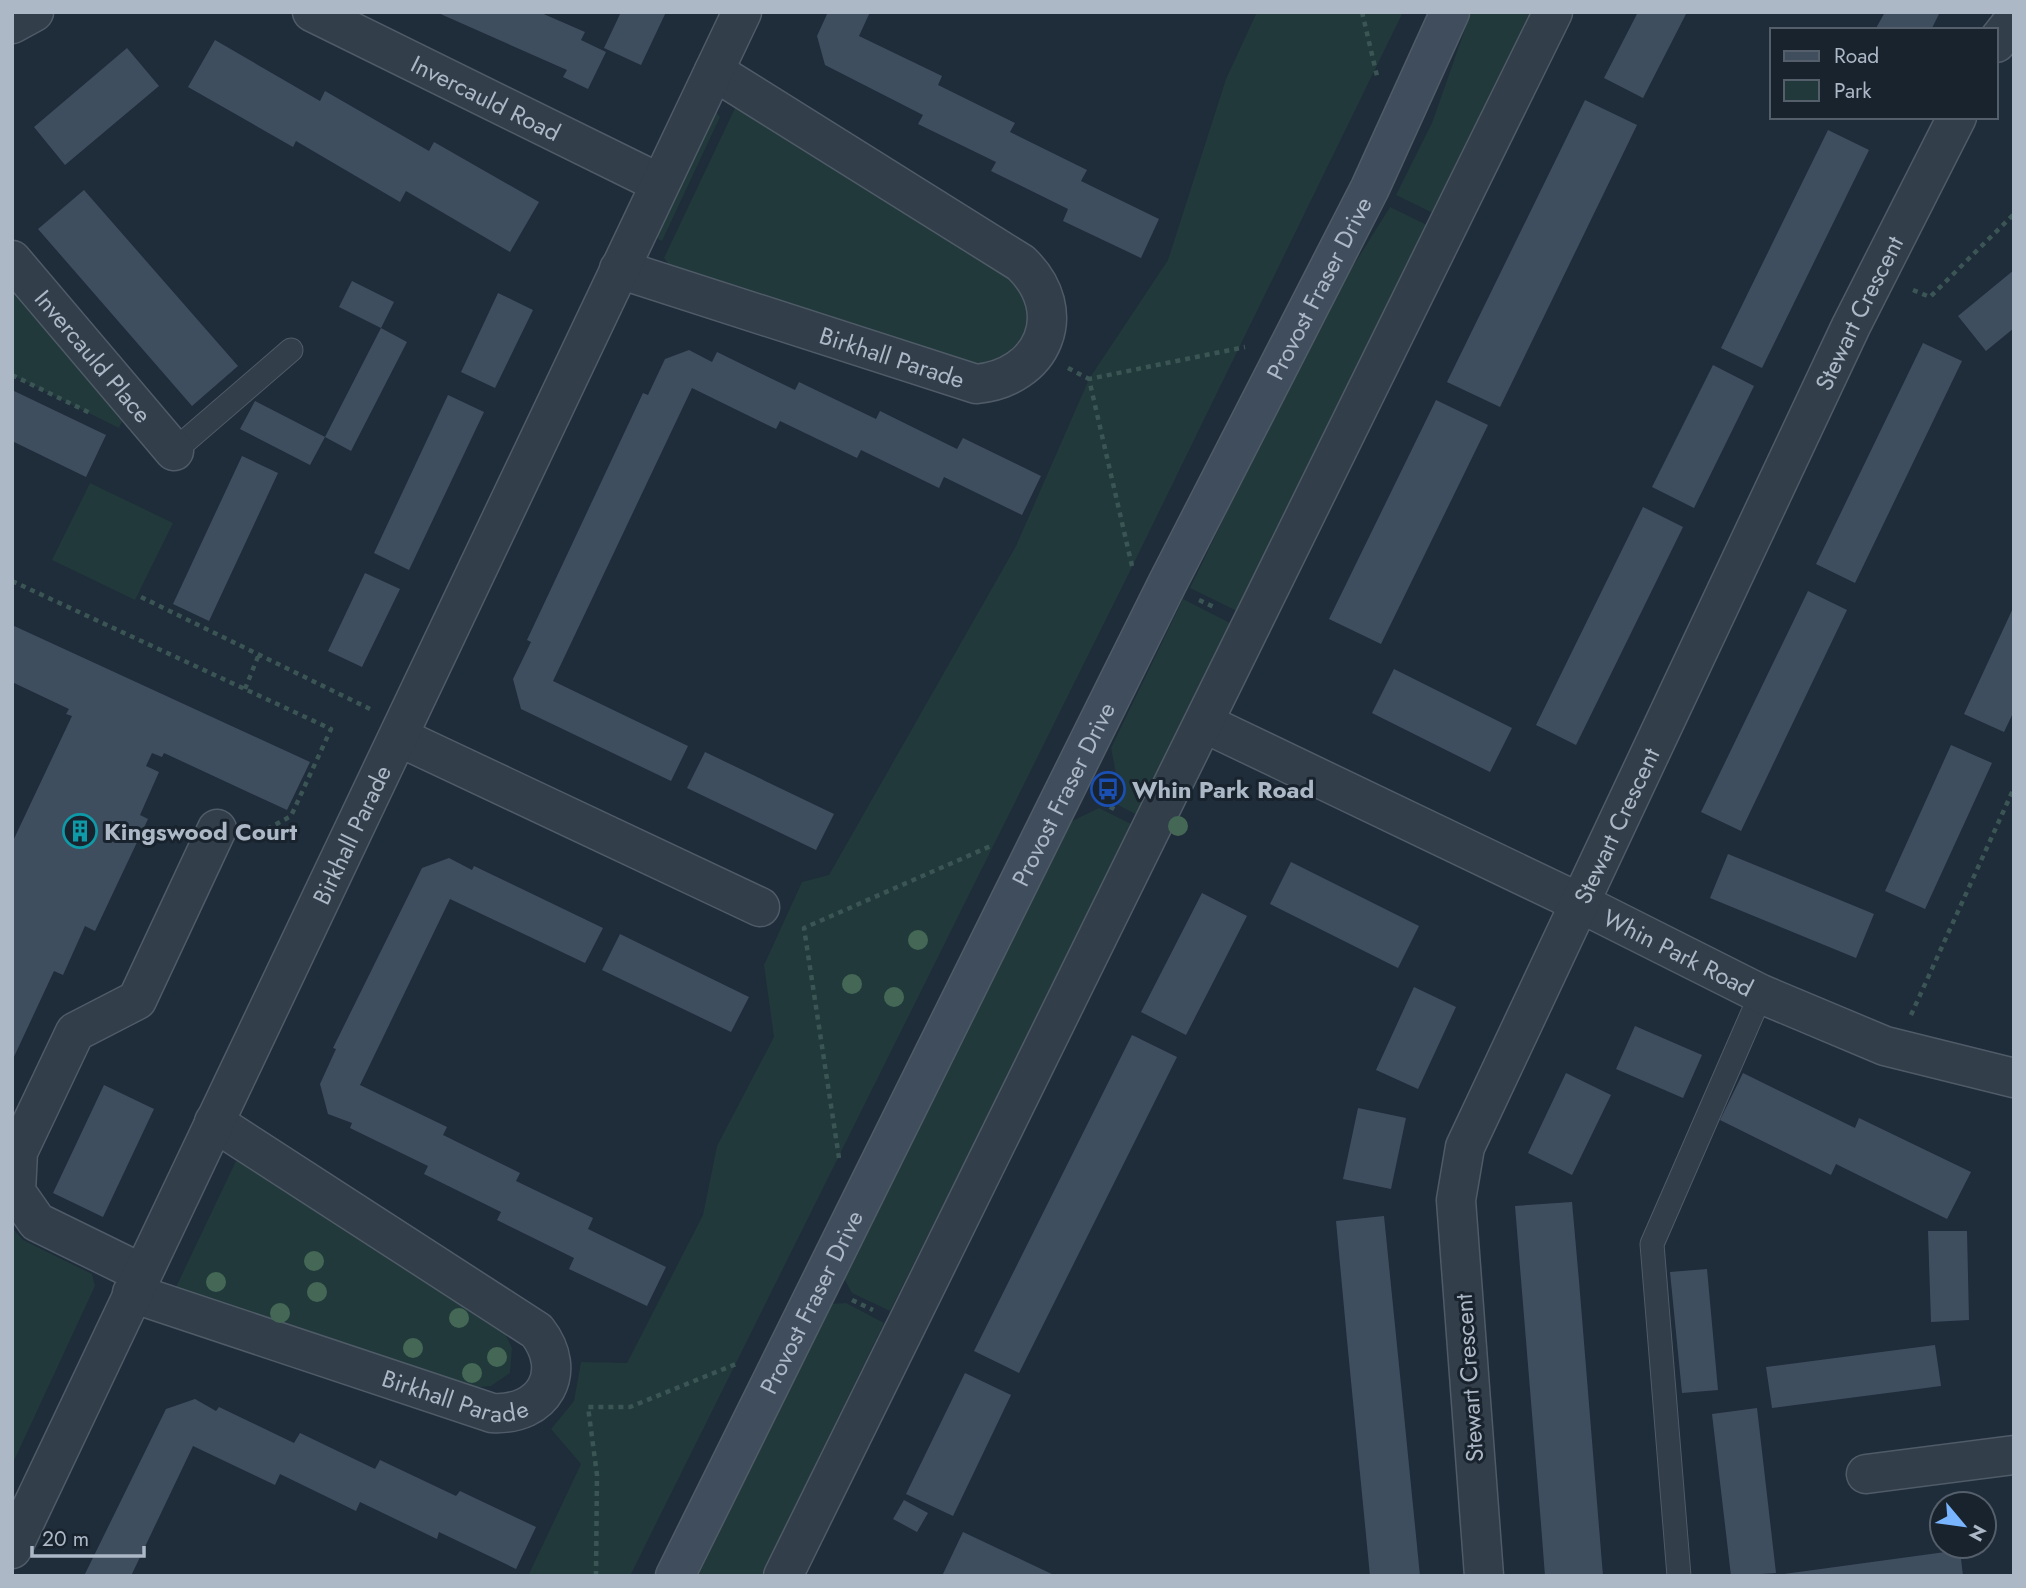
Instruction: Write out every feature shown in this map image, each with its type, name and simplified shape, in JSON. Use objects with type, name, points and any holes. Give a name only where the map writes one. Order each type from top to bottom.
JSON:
[{"type":"street","points":[[12,23],[34,12]]},
{"type":"street","name":"Invercauld Road","points":[[312,12],[659,183]]},
{"type":"street","name":"Birkhall Parade","points":[[12,1549],[23,1499],[136,1283],[214,1122],[389,725],[619,269],[742,12]]},
{"type":"street","name":"Provost Fraser Drive","points":[[675,1576],[1167,584],[1370,188],[1450,12]]},
{"type":"street","points":[[792,1573],[1204,723],[1553,12]]},
{"type":"street","points":[[1998,40],[2014,20]]},
{"type":"street","name":"Birkhall Parade","points":[[619,269],[967,383],[994,383],[1011,377],[1037,352],[1047,321],[1046,305],[1033,275],[1021,263],[714,71]]},
{"type":"street","name":"Stewart Crescent","points":[[1484,1576],[1456,1200],[1465,1147],[1877,274],[1956,119]]},
{"type":"street","name":"Invercauld Place","points":[[12,260],[174,451]]},
{"type":"street","name":"Whin Park Road","points":[[1204,723],[1580,903],[1761,994],[1896,1048],[2014,1078]]},
{"type":"street","name":"Birkhall Parade","points":[[389,725],[760,907]]},
{"type":"street","points":[[136,1283],[37,1222],[16,1192],[18,1152],[75,1032],[137,1000],[230,831]]},
{"type":"street","name":"Birkhall Parade","points":[[136,1283],[492,1413],[523,1410],[536,1402],[546,1390],[552,1359],[547,1343],[537,1331],[214,1122]]},
{"type":"street","points":[[1866,1474],[2014,1455]]},
{"type":"lane","points":[[174,451],[291,349]]},
{"type":"lane","points":[[1679,1576],[1653,1244],[1761,994]]},
{"type":"path","points":[[1362,12],[1378,80]]},
{"type":"path","points":[[1877,274],[1930,298],[2014,214]]},
{"type":"path","points":[[1138,570],[1132,568],[1089,379],[1245,347]]},
{"type":"path","points":[[12,581],[331,729],[291,816],[254,837],[230,831]]},
{"type":"path","points":[[1187,594],[1224,612]]},
{"type":"path","points":[[141,597],[259,654],[389,725]]},
{"type":"path","points":[[244,690],[259,654]]},
{"type":"path","points":[[1896,1048],[2014,788]]},
{"type":"path","points":[[1097,800],[1127,815]]},
{"type":"path","points":[[843,1161],[839,1158],[804,928],[1000,842]]},
{"type":"path","points":[[842,1295],[879,1313]]},
{"type":"path","points":[[596,1576],[597,1475],[588,1407],[630,1406],[739,1362],[743,1364]]},
{"type":"green space","points":[[1257,12],[1403,12],[1132,567],[630,1576],[528,1576],[581,1464],[551,1429],[574,1401],[581,1362],[627,1363],[703,1215],[717,1146],[774,1037],[764,965],[802,882],[829,875],[1016,546],[1089,379],[1168,260],[1226,79]]},
{"type":"green space","points":[[1471,12],[1538,12],[1437,215],[1396,195],[1432,123]]},
{"type":"green space","points":[[736,106],[1015,274],[1034,311],[1021,350],[983,371],[673,270],[664,258]]},
{"type":"green space","points":[[717,113],[720,117],[662,241],[658,239],[658,230],[709,119]]},
{"type":"green space","points":[[1390,207],[1431,227],[1239,612],[1190,588],[1323,314]]},
{"type":"green space","points":[[12,283],[122,421],[119,428],[12,375]]},
{"type":"green space","points":[[90,483],[173,523],[135,600],[52,560]]},
{"type":"green space","points":[[1183,599],[1234,625],[1139,816],[1105,798],[1116,774],[1111,748]]},
{"type":"green space","points":[[1099,808],[1133,825],[890,1311],[852,1293],[843,1277],[1070,822]]},
{"type":"green space","points":[[236,1161],[249,1162],[502,1327],[512,1348],[510,1373],[491,1386],[469,1388],[176,1287]]},
{"type":"green space","points":[[12,1228],[23,1240],[92,1274],[95,1286],[12,1465]]},
{"type":"green space","points":[[846,1303],[884,1323],[761,1576],[698,1576],[830,1304]]},
{"type":"building","points":[[436,12],[539,12],[585,32],[581,40],[606,52],[588,89],[563,77],[567,70]]},
{"type":"building","points":[[621,12],[666,12],[641,65],[604,48]]},
{"type":"building","points":[[828,12],[870,12],[859,36],[942,76],[938,85],[1015,123],[1010,132],[1087,170],[1081,181],[1159,219],[1141,258],[1063,221],[1068,209],[991,171],[996,162],[918,124],[923,115],[825,65],[817,36]]},
{"type":"building","points":[[1638,12],[1687,12],[1643,98],[1604,78]]},
{"type":"building","points":[[1885,12],[1940,12],[1932,28],[1876,28]]},
{"type":"building","points":[[215,40],[320,101],[325,91],[429,151],[434,142],[539,202],[510,252],[406,191],[400,202],[296,141],[293,147],[188,87]]},
{"type":"building","points":[[127,48],[159,86],[65,165],[34,127]]},
{"type":"building","points":[[1585,100],[1637,125],[1500,407],[1447,382]]},
{"type":"building","points":[[1828,130],[1869,150],[1762,368],[1721,348]]},
{"type":"building","points":[[84,190],[238,366],[192,406],[38,229]]},
{"type":"building","points":[[2014,270],[2014,328],[1986,351],[1958,316]]},
{"type":"building","points":[[352,281],[394,302],[381,328],[339,307]]},
{"type":"building","points":[[498,293],[533,310],[495,388],[461,372]]},
{"type":"building","points":[[381,328],[407,342],[351,451],[325,437]]},
{"type":"building","points":[[1923,343],[1962,361],[1855,583],[1816,564]]},
{"type":"building","points":[[689,350],[712,362],[717,352],[795,390],[799,382],[876,419],[880,411],[957,449],[963,438],[1041,476],[1022,515],[944,477],[939,488],[861,450],[857,458],[780,421],[776,429],[692,388],[553,681],[688,746],[671,781],[521,709],[513,679],[531,642],[527,640],[643,393],[648,395],[665,359]]},
{"type":"building","points":[[1713,365],[1754,386],[1694,508],[1652,487]]},
{"type":"building","points":[[12,390],[106,435],[86,477],[12,441]]},
{"type":"building","points":[[448,395],[484,412],[409,570],[374,553]]},
{"type":"building","points":[[1436,400],[1488,425],[1381,644],[1329,619]]},
{"type":"building","points":[[255,401],[325,437],[310,465],[240,429]]},
{"type":"building","points":[[242,456],[278,473],[209,621],[173,604]]},
{"type":"building","points":[[1643,507],[1683,527],[1576,745],[1536,725]]},
{"type":"building","points":[[365,573],[400,589],[362,667],[328,651]]},
{"type":"building","points":[[1808,591],[1847,610],[1741,831],[1701,812]]},
{"type":"building","points":[[2014,606],[2014,711],[2004,732],[1964,714]]},
{"type":"building","name":"Kingswood Court","points":[[12,625],[310,762],[287,810],[164,753],[162,757],[152,753],[146,766],[159,772],[140,815],[148,819],[95,931],[85,926],[63,975],[54,971],[12,1061],[12,843],[72,716],[66,714],[69,709],[12,682]]},
{"type":"building","points":[[1394,669],[1512,728],[1490,772],[1372,713]]},
{"type":"building","points":[[1951,745],[1992,763],[1925,909],[1885,891]]},
{"type":"building","points":[[705,752],[834,814],[816,850],[687,788]]},
{"type":"building","points":[[1728,854],[1874,914],[1856,958],[1710,898]]},
{"type":"building","points":[[449,858],[472,870],[474,866],[603,928],[585,963],[450,899],[360,1085],[447,1127],[443,1135],[520,1173],[516,1181],[593,1218],[588,1229],[666,1267],[647,1306],[569,1269],[574,1258],[497,1220],[501,1212],[424,1174],[428,1166],[350,1128],[352,1123],[328,1114],[320,1084],[336,1049],[333,1048],[422,868]]},
{"type":"building","points":[[1291,862],[1419,926],[1398,968],[1270,904]]},
{"type":"building","points":[[1202,893],[1247,916],[1186,1035],[1141,1012]]},
{"type":"building","points":[[620,934],[749,997],[731,1032],[602,970]]},
{"type":"building","points":[[1414,987],[1456,1007],[1418,1089],[1376,1070]]},
{"type":"building","points":[[1635,1026],[1702,1055],[1683,1098],[1616,1069]]},
{"type":"building","points":[[1132,1035],[1177,1057],[1019,1373],[974,1351]]},
{"type":"building","points":[[1566,1073],[1611,1095],[1572,1175],[1528,1153]]},
{"type":"building","points":[[1743,1073],[1855,1128],[1859,1118],[1971,1172],[1947,1219],[1836,1164],[1831,1175],[1720,1120]]},
{"type":"building","points":[[104,1085],[154,1109],[103,1217],[53,1193]]},
{"type":"building","points":[[1358,1108],[1406,1118],[1391,1189],[1343,1179]]},
{"type":"building","points":[[1572,1202],[1603,1576],[1545,1576],[1515,1206]]},
{"type":"building","points":[[1384,1216],[1420,1576],[1370,1576],[1336,1221]]},
{"type":"building","points":[[1928,1231],[1967,1231],[1969,1320],[1931,1322]]},
{"type":"building","points":[[1707,1269],[1718,1390],[1682,1393],[1670,1272]]},
{"type":"building","points":[[1935,1345],[1941,1386],[1772,1408],[1766,1367]]},
{"type":"building","points":[[965,1373],[1011,1395],[953,1516],[906,1494]]},
{"type":"building","points":[[195,1399],[216,1411],[219,1407],[294,1443],[300,1433],[375,1469],[380,1460],[456,1496],[460,1491],[536,1527],[516,1569],[439,1532],[437,1539],[360,1502],[356,1511],[280,1474],[275,1485],[193,1446],[131,1576],[84,1576],[166,1409]]},
{"type":"building","points":[[1757,1408],[1776,1573],[1731,1576],[1712,1414]]},
{"type":"building","points":[[904,1500],[928,1513],[917,1532],[893,1519]]},
{"type":"building","points":[[963,1532],[1018,1558],[1056,1576],[942,1576]]},
{"type":"building","points":[[1928,1554],[1928,1560],[1961,1560],[1963,1576],[1784,1576]]},
{"type":"place","name":"Whin Park Road","points":[[1108,789]]},
{"type":"place","name":"Kingswood Court","points":[[80,831]]}]
